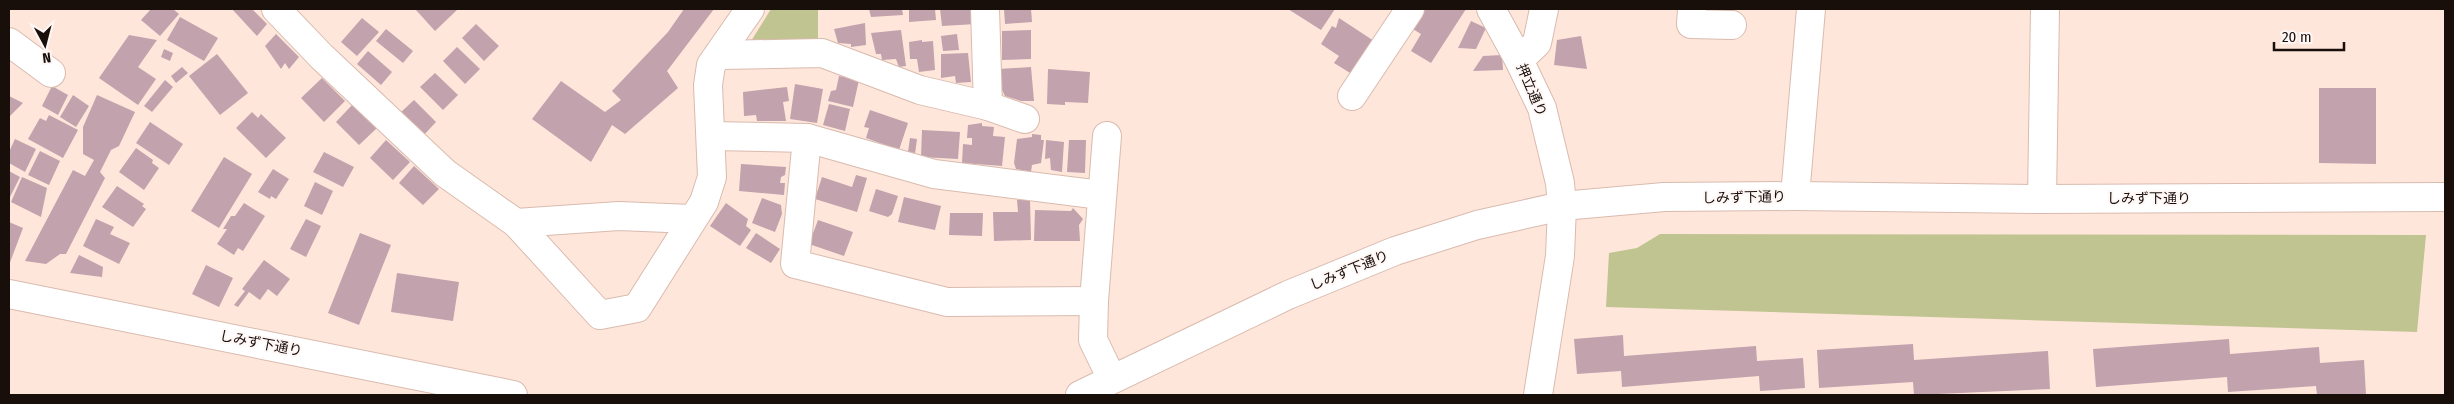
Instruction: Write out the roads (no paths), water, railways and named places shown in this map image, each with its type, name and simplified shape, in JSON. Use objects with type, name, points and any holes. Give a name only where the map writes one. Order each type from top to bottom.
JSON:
[{"type":"street","points":[[276,9],[321,56],[445,173],[516,223],[600,315],[637,308],[660,273],[691,219],[704,202],[712,177],[708,85],[711,65],[750,9]]},
{"type":"street","points":[[985,9],[988,106]]},
{"type":"street","points":[[1352,96],[1410,9]]},
{"type":"street","name":"押立通り","points":[[1491,9],[1519,60],[1542,108],[1560,183],[1562,206],[1560,256],[1538,395]]},
{"type":"street","points":[[1519,60],[1538,43],[1544,9]]},
{"type":"street","points":[[1692,9],[1691,24],[1732,25]]},
{"type":"street","points":[[1795,196],[1812,9]]},
{"type":"street","points":[[2042,199],[2044,9]]},
{"type":"street","points":[[9,42],[50,73]]},
{"type":"street","points":[[719,55],[822,53],[920,90],[988,106],[1025,119]]},
{"type":"street","points":[[711,136],[807,138],[934,174],[1101,195]]},
{"type":"street","points":[[1106,136],[1093,340],[1112,379]]},
{"type":"street","points":[[807,138],[795,264],[947,302],[1094,301]]},
{"type":"street","name":"しみず下通り","points":[[1080,395],[1288,295],[1395,251],[1476,225],[1562,206],[1664,198],[1795,196],[2042,199],[2445,197]]},
{"type":"street","points":[[516,223],[619,216],[691,219]]},
{"type":"street","name":"しみず下通り","points":[[9,294],[513,395]]}]
